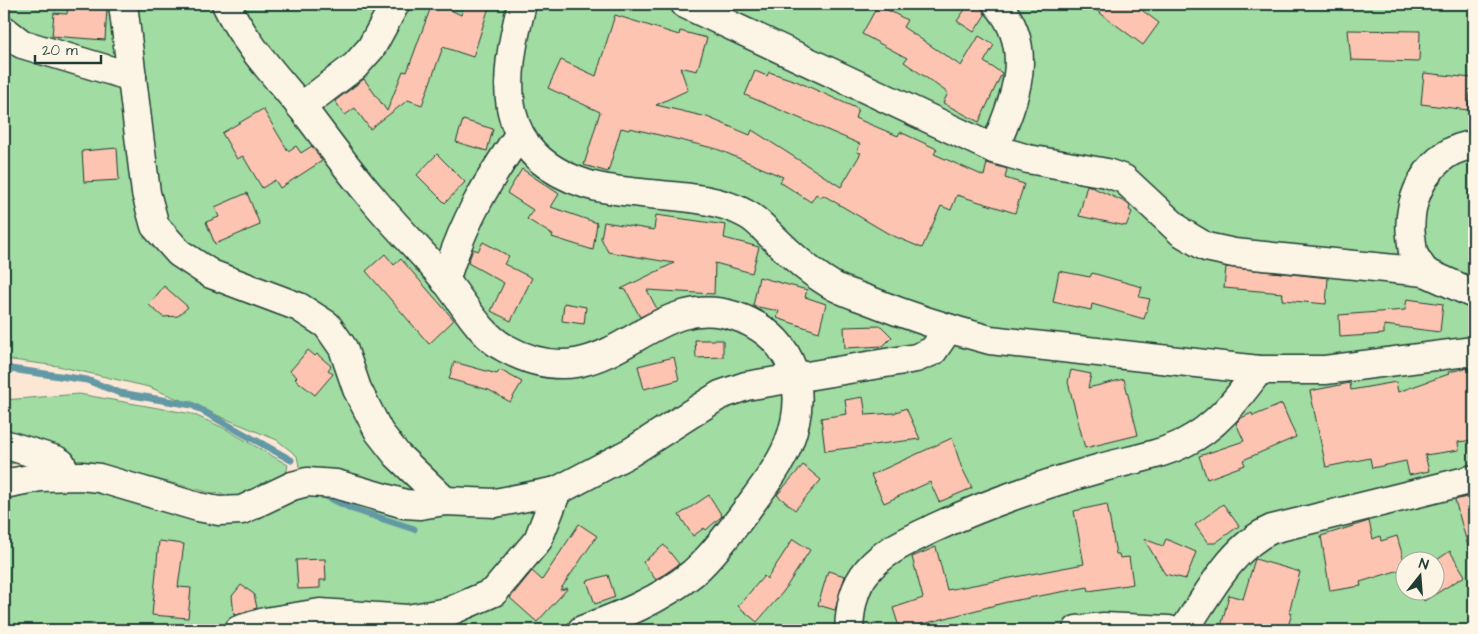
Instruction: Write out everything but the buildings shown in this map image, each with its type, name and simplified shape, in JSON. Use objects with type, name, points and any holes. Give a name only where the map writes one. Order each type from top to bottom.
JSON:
[{"type":"street","points":[[123,4],[146,193],[155,226],[179,254],[211,274],[299,307],[327,325],[343,348],[357,389],[378,432],[397,455],[445,501]]},
{"type":"street","points":[[226,4],[235,24],[260,60],[301,107],[371,197],[445,280],[468,312],[501,346],[534,360],[569,366],[609,353],[683,314],[722,313],[737,317],[778,342],[786,353],[796,379],[798,398],[796,421],[788,445],[763,487],[713,552],[696,570],[661,595],[624,614],[582,630]]},
{"type":"street","points":[[301,107],[355,66],[371,48],[395,4]]},
{"type":"street","points":[[522,4],[513,40],[508,80],[512,112],[519,135],[546,165],[566,176],[588,184],[691,198],[725,206],[746,214],[795,258],[831,285],[948,329],[990,340],[1018,344],[1258,370],[1325,370],[1474,350]]},
{"type":"street","points":[[994,149],[1012,105],[1019,76],[1019,50],[1015,31],[996,4]]},
{"type":"street","points":[[691,5],[994,149],[1028,159],[1107,173],[1124,179],[1181,232],[1206,247],[1234,254],[1425,272],[1474,294]]},
{"type":"street","points":[[7,36],[22,44],[132,77]]},
{"type":"street","points":[[445,280],[457,241],[473,208],[519,135]]},
{"type":"street","points":[[1425,272],[1414,254],[1409,221],[1416,196],[1427,172],[1442,158],[1462,146],[1474,145]]},
{"type":"street","points":[[4,484],[40,477],[65,475],[99,478],[198,507],[219,511],[242,510],[292,486],[307,482],[336,484],[404,504],[420,505],[445,501],[495,503],[557,491],[631,452],[720,396],[746,386],[928,355],[948,329]]},
{"type":"street","points":[[849,630],[850,611],[857,588],[867,571],[884,555],[901,544],[987,504],[1052,482],[1156,454],[1185,443],[1224,413],[1237,400],[1258,370]]},
{"type":"street","points":[[4,444],[56,460],[61,463],[65,475]]},
{"type":"street","points":[[1184,630],[1229,564],[1246,545],[1260,534],[1290,524],[1474,479]]},
{"type":"street","points":[[239,630],[266,622],[320,613],[407,619],[448,612],[494,592],[538,540],[557,491]]},
{"type":"street","points":[[1077,630],[1104,627],[1169,630]]},
{"type":"green space","points":[[4,4],[1474,4],[1474,630],[4,630],[4,502],[53,484],[97,484],[183,508],[230,499],[301,476],[297,456],[277,440],[149,387],[58,366],[4,359]]},
{"type":"green space","points":[[79,394],[192,414],[224,428],[288,465],[286,475],[246,498],[207,492],[137,474],[42,458],[4,465],[4,400]]},
{"type":"waterway","points":[[4,368],[87,380],[120,393],[192,405],[291,460]]},
{"type":"waterway","points":[[324,495],[353,509],[414,529]]}]
